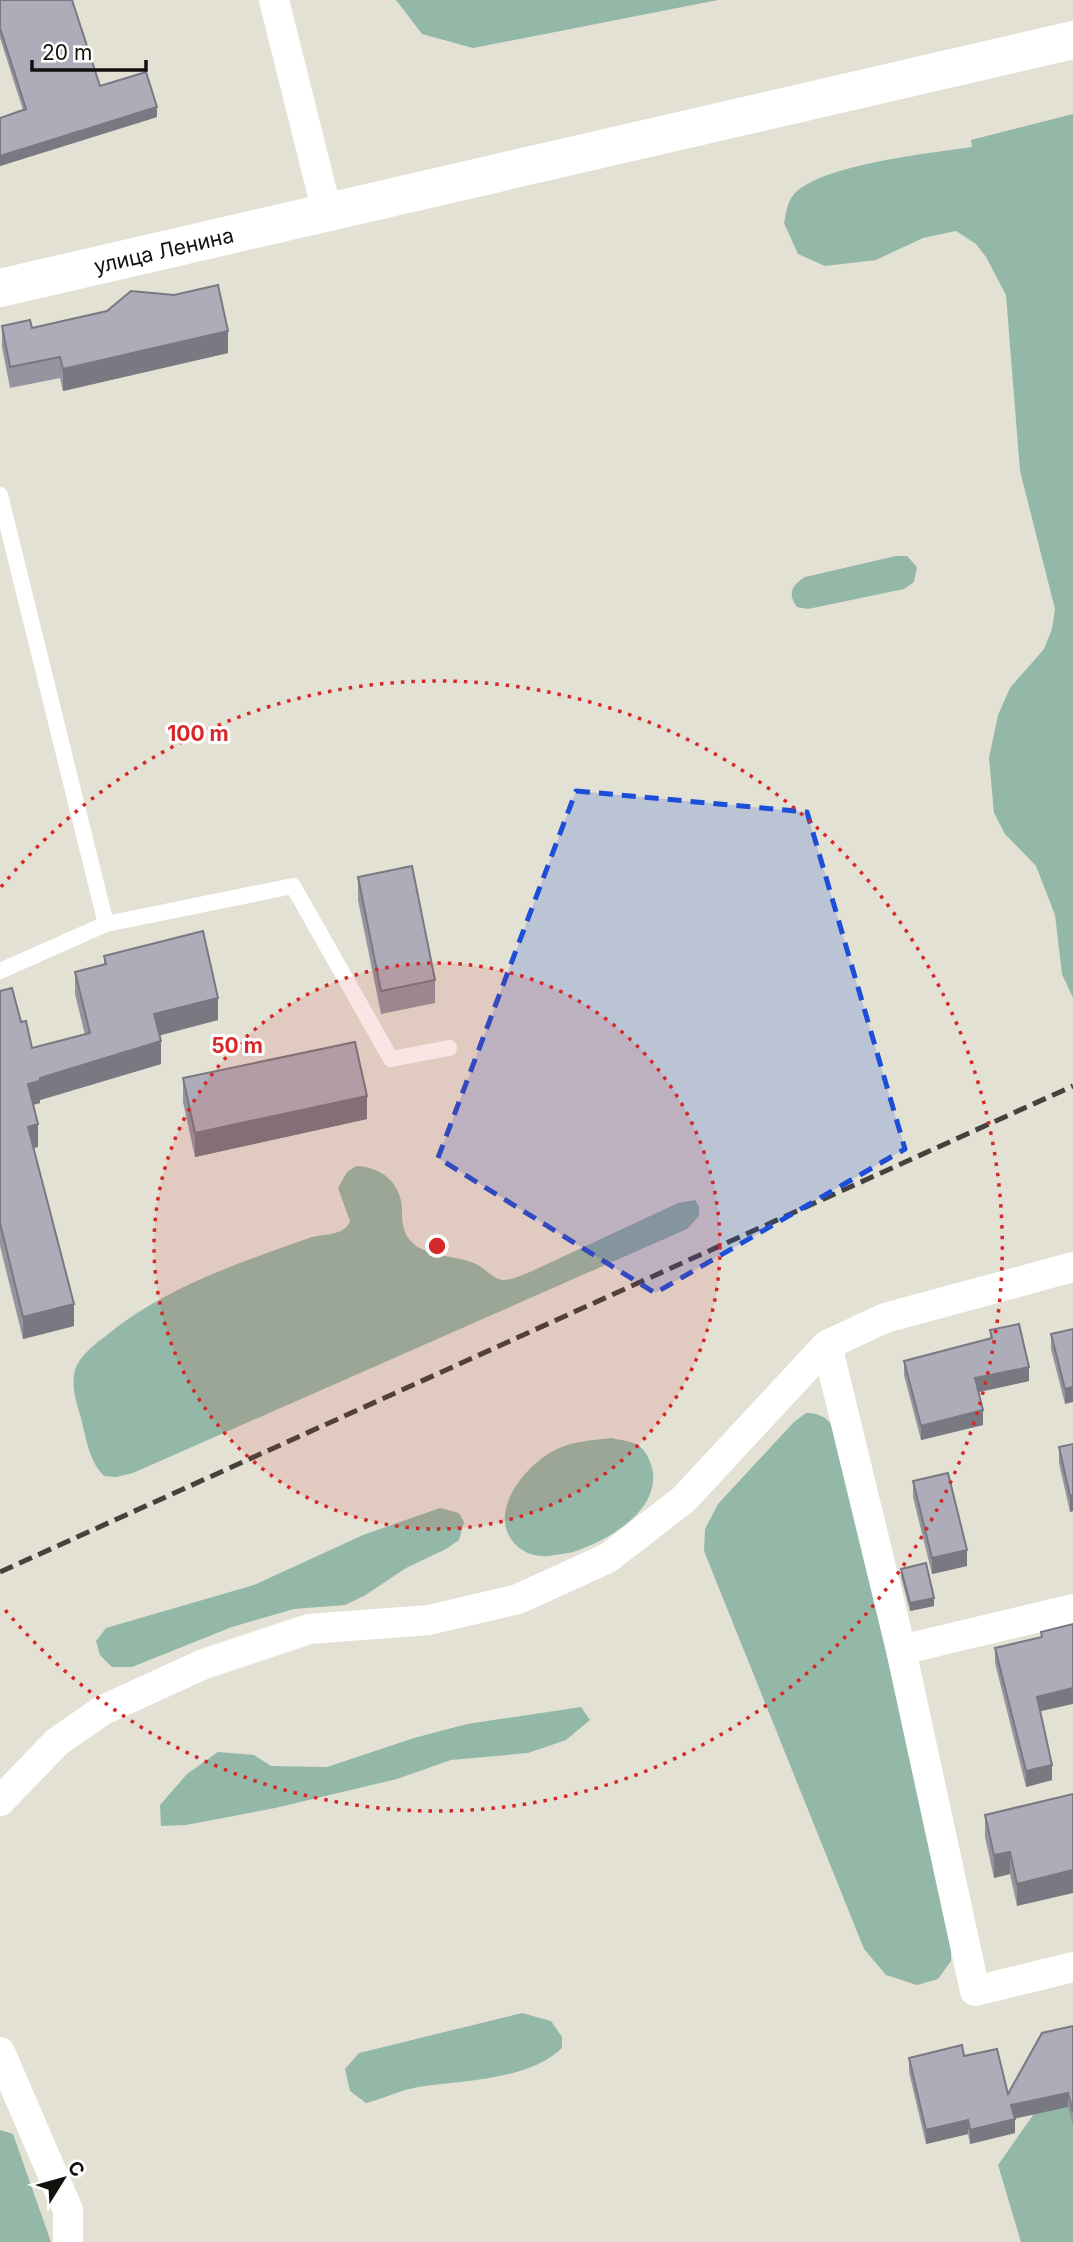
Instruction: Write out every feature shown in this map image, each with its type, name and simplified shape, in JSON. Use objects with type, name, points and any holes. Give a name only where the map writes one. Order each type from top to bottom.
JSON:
[{"type":"main road","name":"улица Ленина","points":[[0,288],[1073,40]]},
{"type":"street","points":[[274,0],[327,212]]},
{"type":"street","points":[[0,1801],[57,1742],[103,1710],[204,1664],[309,1629],[429,1620],[518,1599],[608,1558],[684,1499],[827,1345],[885,1318],[1073,1267]]},
{"type":"street","points":[[827,1345],[901,1650],[975,1991],[1073,1968]]},
{"type":"street","points":[[901,1650],[1073,1609]]},
{"type":"street","points":[[0,2052],[68,2210],[68,2242]]},
{"type":"lane","points":[[0,495],[106,924]]},
{"type":"lane","points":[[0,971],[106,924],[293,887],[391,1059],[449,1048]]},
{"type":"highlighted area","points":[[576,791],[807,812],[905,1149],[655,1293],[438,1158]]},
{"type":"green space","points":[[396,0],[718,0],[473,48],[422,34]]},
{"type":"green space","points":[[1073,114],[1073,998],[1062,974],[1055,915],[1036,866],[1005,834],[994,813],[989,758],[998,715],[1010,688],[1044,649],[1052,629],[1055,609],[1020,471],[1006,295],[976,244],[956,231],[923,238],[876,260],[825,266],[798,254],[784,223],[792,197],[804,186],[824,177],[875,162],[972,147],[971,140]]},
{"type":"green space","points":[[896,556],[907,556],[917,567],[914,582],[904,589],[808,609],[797,607],[792,598],[792,590],[805,577]]},
{"type":"green space","points":[[356,1166],[374,1169],[394,1184],[401,1200],[404,1229],[413,1243],[429,1252],[476,1264],[504,1280],[530,1272],[678,1203],[695,1200],[699,1206],[699,1216],[687,1229],[133,1473],[116,1477],[104,1476],[89,1449],[75,1394],[75,1370],[84,1355],[129,1318],[178,1290],[256,1257],[309,1238],[343,1230],[350,1221],[338,1188],[347,1172]]},
{"type":"green space","points":[[806,1413],[825,1418],[846,1445],[951,1940],[951,1961],[938,1979],[917,1985],[886,1975],[864,1949],[704,1551],[705,1529],[718,1504],[794,1422]]},
{"type":"green space","points":[[612,1438],[638,1445],[650,1462],[653,1473],[652,1487],[639,1512],[628,1523],[602,1540],[573,1552],[540,1556],[527,1553],[516,1545],[508,1533],[505,1519],[507,1505],[521,1478],[543,1457],[555,1450],[590,1440]]},
{"type":"green space","points":[[440,1508],[459,1513],[464,1522],[459,1540],[345,1605],[294,1609],[232,1627],[132,1667],[112,1667],[100,1655],[96,1641],[106,1628],[254,1585],[363,1535]]},
{"type":"green space","points":[[581,1707],[590,1720],[566,1740],[528,1753],[451,1760],[397,1779],[275,1808],[186,1825],[161,1826],[160,1805],[187,1774],[218,1752],[254,1755],[271,1766],[327,1767],[414,1738],[467,1724]]},
{"type":"green space","points":[[522,2013],[551,2021],[562,2037],[562,2048],[548,2059],[513,2073],[418,2087],[366,2103],[350,2091],[345,2069],[359,2053]]},
{"type":"green space","points":[[1073,2102],[1073,2242],[1021,2242],[998,2165],[1038,2108]]},
{"type":"green space","points":[[0,2130],[13,2134],[51,2242],[0,2242]]},
{"type":"building","points":[[0,0],[72,0],[100,86],[146,72],[157,107],[0,156],[0,118],[26,109],[0,28]]},
{"type":"building","points":[[218,285],[228,331],[63,369],[60,357],[10,367],[2,326],[30,320],[32,328],[107,311],[131,291],[174,295]]},
{"type":"building","points":[[412,866],[435,980],[381,991],[358,877]]},
{"type":"building","points":[[203,931],[218,998],[154,1014],[161,1041],[28,1084],[38,1124],[28,1127],[74,1304],[23,1317],[0,1223],[0,991],[12,988],[21,1022],[26,1021],[32,1048],[90,1033],[75,972],[106,964],[104,956]]},
{"type":"building","points":[[355,1042],[367,1096],[195,1133],[183,1078]]},
{"type":"building","points":[[1019,1324],[1029,1367],[975,1378],[983,1410],[921,1426],[904,1361],[992,1338],[990,1330]]},
{"type":"building","points":[[1073,1329],[1073,1387],[1065,1389],[1051,1334]]},
{"type":"building","points":[[1073,1444],[1073,1495],[1070,1496],[1059,1447]]},
{"type":"building","points":[[948,1473],[967,1550],[932,1558],[913,1481]]},
{"type":"building","points":[[926,1563],[934,1598],[910,1603],[901,1569]]},
{"type":"building","points":[[1073,1624],[1073,1688],[1037,1697],[1052,1765],[1026,1771],[995,1648],[1042,1637],[1041,1632]]},
{"type":"building","points":[[1073,1794],[1073,1870],[1017,1884],[1010,1852],[994,1855],[985,1815]]},
{"type":"building","points":[[1073,2026],[1073,2112],[1068,2093],[1011,2105],[1015,2119],[970,2130],[968,2120],[926,2130],[909,2058],[962,2045],[964,2056],[997,2049],[1008,2094],[1042,2033]]},
{"type":"railway","points":[[0,1572],[1073,1086]]}]
